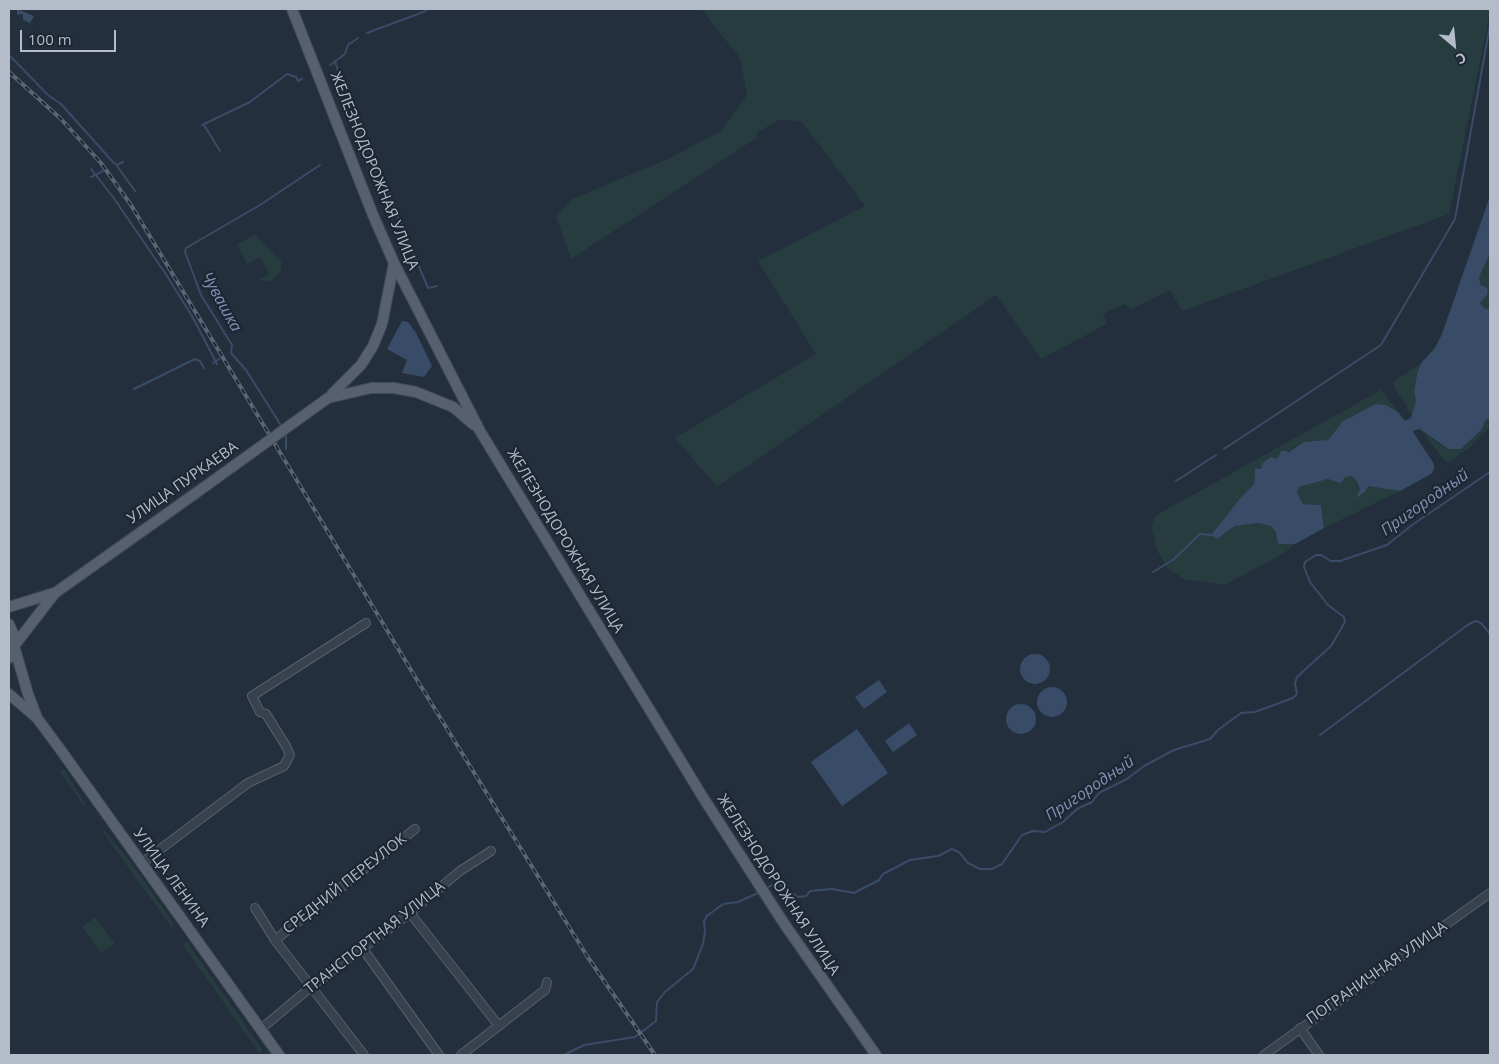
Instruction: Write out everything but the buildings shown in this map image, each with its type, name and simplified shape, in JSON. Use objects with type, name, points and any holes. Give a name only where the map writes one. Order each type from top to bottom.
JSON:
[{"type":"main road","name":"ЖЕЛЕЗНОДОРОЖНАЯ УЛИЦА","points":[[292,9],[372,215],[394,263],[480,431],[704,799],[769,900],[876,1055]]},
{"type":"main road","points":[[328,398],[361,365],[373,346],[388,302],[394,263]]},
{"type":"main road","points":[[328,398],[349,391],[371,388],[394,388],[416,392],[453,407],[480,431]]},
{"type":"main road","name":"УЛИЦА ПУРКАЕВА","points":[[55,593],[328,398]]},
{"type":"main road","points":[[9,608],[55,593]]},
{"type":"main road","points":[[9,658],[14,646],[55,593]]},
{"type":"main road","points":[[9,601],[41,597]]},
{"type":"main road","points":[[9,624],[37,718]]},
{"type":"main road","points":[[9,694],[37,718]]},
{"type":"main road","name":"УЛИЦА ЛЕНИНА","points":[[37,718],[279,1055]]},
{"type":"street","points":[[142,863],[248,784],[284,766],[290,755],[286,746],[266,714],[260,712],[252,696],[366,623]]},
{"type":"street","name":"СРЕДНИЙ ПЕРЕУЛОК","points":[[275,940],[415,829]]},
{"type":"street","name":"ТРАНСПОРТНАЯ УЛИЦА","points":[[261,1029],[312,986],[410,913],[460,871],[492,851]]},
{"type":"street","name":"ПОГРАНИЧНАЯ УЛИЦА","points":[[1264,1055],[1490,893]]},
{"type":"street","points":[[256,908],[275,940],[364,1055]]},
{"type":"street","points":[[410,913],[499,1026]]},
{"type":"street","points":[[363,949],[439,1055]]},
{"type":"street","points":[[461,1055],[546,990],[547,982]]},
{"type":"street","points":[[1300,1028],[1318,1055]]},
{"type":"green space","points":[[701,9],[1490,9],[1490,13],[1449,214],[1182,311],[1170,290],[1130,310],[1125,304],[1103,314],[1107,324],[1041,359],[996,295],[717,487],[675,438],[816,354],[758,261],[865,206],[801,121],[779,120],[756,133],[758,137],[571,259],[556,216],[572,199],[666,160],[721,131],[747,95],[740,58]]},
{"type":"green space","points":[[255,235],[281,260],[281,272],[269,282],[259,280],[269,274],[260,257],[247,264],[237,244]]},
{"type":"green space","points":[[1490,254],[1490,310],[1484,308],[1480,303],[1484,298],[1479,277]]},
{"type":"green space","points":[[1421,363],[1417,374],[1414,392],[1416,401],[1412,415],[1394,387],[1393,382]]},
{"type":"green space","points":[[1381,390],[1398,412],[1386,405],[1343,421],[1328,440],[1295,447],[1261,469],[1255,468],[1254,484],[1211,535],[1225,534],[1235,526],[1258,523],[1271,526],[1276,532],[1278,544],[1295,544],[1284,553],[1225,585],[1184,579],[1167,568],[1157,550],[1151,527],[1155,516]]},
{"type":"green space","points":[[1490,418],[1490,427],[1469,448],[1450,461],[1445,461],[1420,429],[1448,449],[1461,449],[1481,430],[1486,420]]},
{"type":"green space","points":[[1351,476],[1357,481],[1360,489],[1357,496],[1365,492],[1368,486],[1400,491],[1324,528],[1321,505],[1303,504],[1297,493],[1299,487],[1328,479]]},
{"type":"green space","points":[[64,769],[86,805],[84,806],[60,772]]},
{"type":"green space","points":[[104,830],[129,860],[173,922],[172,928],[102,831]]},
{"type":"green space","points":[[95,917],[115,943],[101,953],[82,927]]},
{"type":"green space","points":[[187,942],[262,1049],[260,1054],[183,945]]},
{"type":"water","points":[[17,9],[34,16],[30,23],[23,20],[23,14],[17,15]]},
{"type":"water","points":[[1490,196],[1490,254],[1479,277],[1481,286],[1486,287],[1488,290],[1487,295],[1480,303],[1484,308],[1490,310],[1490,418],[1486,420],[1481,430],[1461,449],[1448,449],[1420,429],[1415,430],[1413,432],[1434,464],[1434,469],[1431,474],[1400,491],[1368,486],[1365,492],[1356,498],[1360,489],[1357,481],[1351,476],[1345,477],[1341,483],[1328,479],[1299,487],[1297,493],[1303,504],[1321,505],[1324,528],[1295,544],[1278,544],[1276,532],[1271,526],[1258,523],[1235,526],[1217,539],[1211,535],[1254,484],[1255,468],[1261,469],[1263,463],[1271,457],[1277,459],[1282,450],[1289,452],[1304,442],[1328,440],[1343,421],[1376,404],[1386,405],[1398,412],[1405,421],[1411,418],[1416,401],[1414,392],[1417,374],[1421,363],[1435,348],[1442,334]]},
{"type":"water","points":[[402,321],[408,322],[416,333],[432,366],[424,377],[402,373],[407,360],[387,349]]},
{"type":"water","points":[[1035,654],[1046,658],[1050,669],[1046,680],[1035,684],[1024,680],[1020,669],[1024,658]]},
{"type":"water","points":[[879,680],[887,692],[864,709],[855,697]]},
{"type":"water","points":[[1052,687],[1063,691],[1067,702],[1063,713],[1052,717],[1041,713],[1037,702],[1041,691]]},
{"type":"water","points":[[1021,704],[1032,708],[1036,719],[1032,730],[1021,734],[1010,730],[1006,719],[1010,708]]},
{"type":"water","points":[[909,723],[917,735],[893,752],[885,741]]},
{"type":"water","points":[[857,729],[888,773],[842,806],[811,762]]},
{"type":"waterway","name":"Чувашка","points":[[367,33],[426,11]]},
{"type":"waterway","points":[[1224,449],[1381,345],[1455,219],[1490,25]]},
{"type":"waterway","name":"Чувашка","points":[[330,65],[345,54],[348,45],[358,38]]},
{"type":"waterway","points":[[9,55],[48,95],[61,104],[113,162],[117,165],[123,162]]},
{"type":"waterway","points":[[335,61],[343,87]]},
{"type":"waterway","points":[[202,125],[250,102],[287,74],[296,77],[298,81],[302,79]]},
{"type":"waterway","points":[[349,101],[428,288],[437,286]]},
{"type":"waterway","points":[[204,125],[220,151]]},
{"type":"waterway","name":"Чувашка","points":[[282,427],[246,370],[231,353],[232,345],[201,295],[185,252],[186,248],[260,205],[320,165]]},
{"type":"waterway","points":[[117,166],[135,191]]},
{"type":"waterway","points":[[91,169],[113,197],[165,273],[192,316],[217,364]]},
{"type":"waterway","points":[[91,177],[103,171]]},
{"type":"waterway","points":[[134,389],[195,359],[200,361],[204,368]]},
{"type":"waterway","points":[[213,363],[219,359]]},
{"type":"waterway","name":"Чувашка","points":[[286,434],[286,449]]},
{"type":"waterway","points":[[1176,481],[1216,455]]},
{"type":"waterway","name":"Пригородный","points":[[765,889],[774,884],[779,884],[798,897],[806,896],[810,891],[832,889],[854,893],[879,880],[883,874],[910,860],[938,856],[952,849],[959,852],[968,863],[980,869],[992,869],[1002,864],[1022,835],[1033,831],[1045,832],[1063,822],[1077,809],[1092,802],[1099,793],[1127,779],[1144,766],[1174,750],[1210,739],[1218,730],[1241,713],[1255,712],[1293,698],[1297,694],[1295,683],[1297,677],[1331,646],[1345,622],[1344,617],[1328,605],[1310,582],[1304,567],[1305,562],[1316,555],[1321,555],[1331,561],[1340,561],[1387,545],[1412,525],[1490,472]]},
{"type":"waterway","points":[[1153,572],[1173,560],[1200,534],[1212,535]]},
{"type":"waterway","points":[[1320,735],[1469,624],[1476,621],[1481,623],[1490,634]]},
{"type":"waterway","name":"Пригородный","points":[[564,1055],[584,1045],[635,1037],[656,1021],[657,1002],[665,992],[693,969],[703,944],[704,921],[707,916],[723,904],[738,902],[758,893]]},
{"type":"railway","points":[[9,72],[61,119],[101,163],[131,205],[417,680],[587,956],[655,1055]]}]
